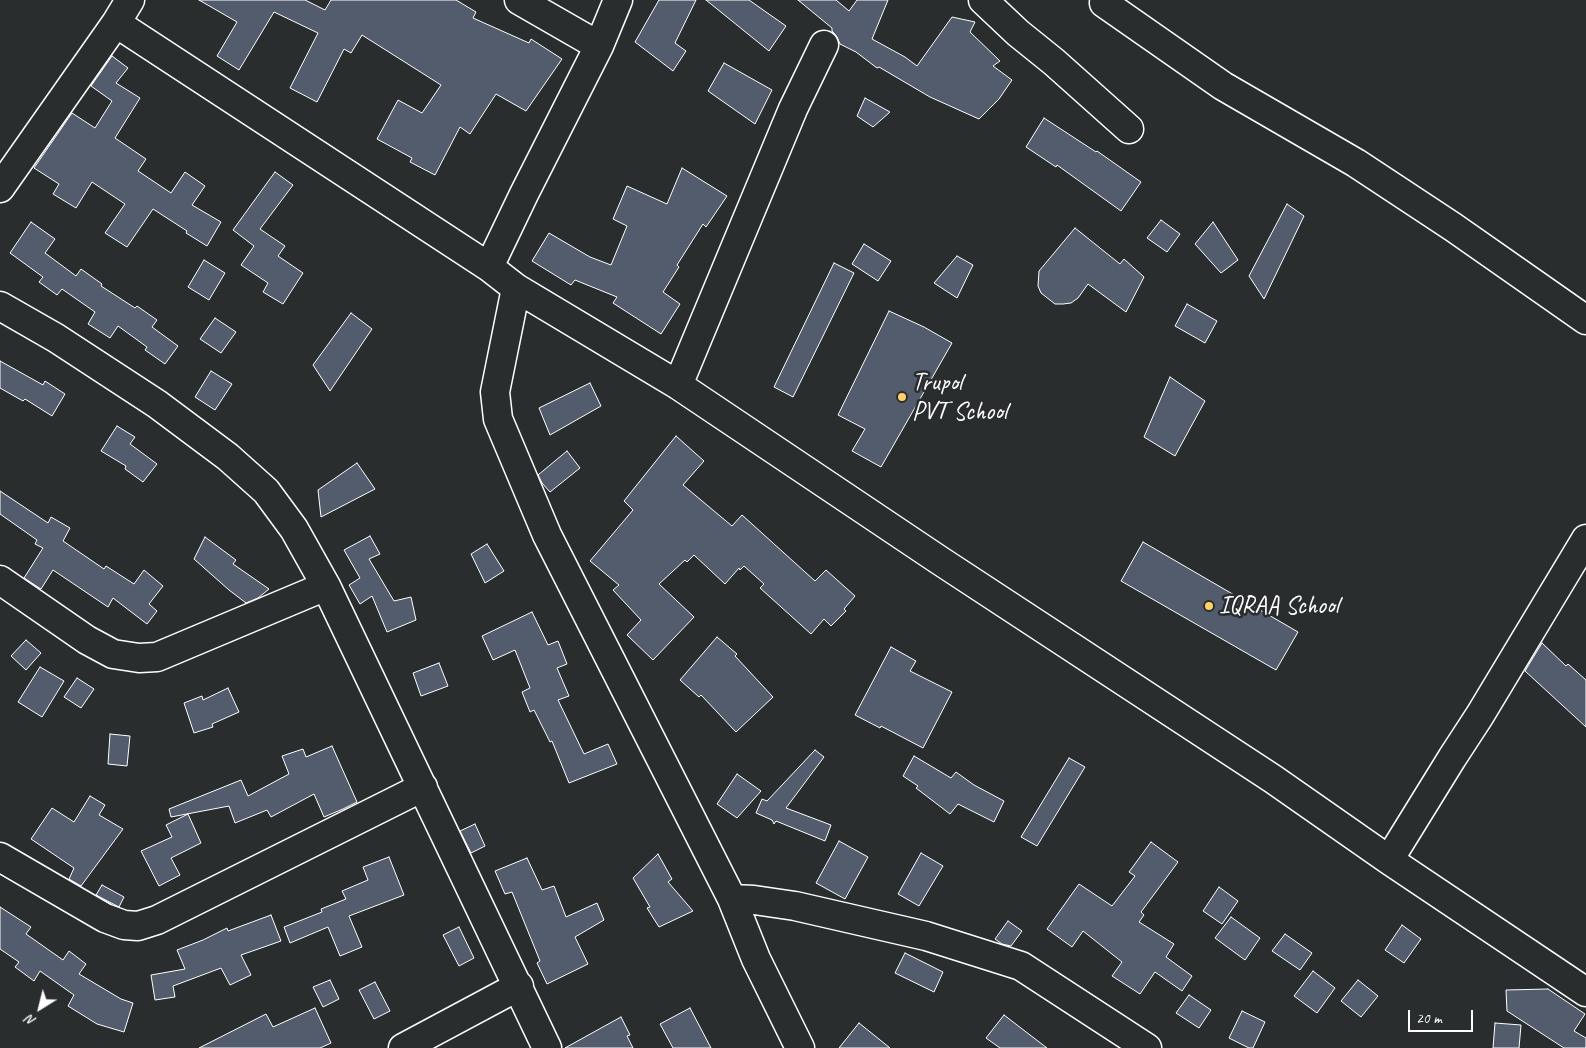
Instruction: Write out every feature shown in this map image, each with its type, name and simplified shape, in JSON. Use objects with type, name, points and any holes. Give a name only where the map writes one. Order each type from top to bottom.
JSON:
[{"type":"street","points":[[519,0],[599,46]]},
{"type":"street","points":[[489,268],[599,46],[618,0]]},
{"type":"street","points":[[983,0],[1018,33],[1054,62],[1129,129]]},
{"type":"street","points":[[1104,3],[1223,86],[1356,163],[1453,227],[1586,320]]},
{"type":"street","points":[[0,188],[123,11],[516,288],[678,385],[939,560],[1273,779],[1389,860],[1586,992]]},
{"type":"street","points":[[678,385],[793,109],[824,45]]},
{"type":"street","points":[[516,288],[495,392],[498,420],[546,535],[732,899],[756,959],[800,1048]]},
{"type":"street","points":[[0,306],[56,338],[157,404],[241,468],[266,491],[294,529],[326,586],[547,1048]]},
{"type":"street","points":[[1389,860],[1480,716],[1586,539]]},
{"type":"street","points":[[0,580],[87,640],[112,654],[139,658],[157,657],[326,586]]},
{"type":"street","points":[[0,857],[105,918],[124,925],[138,926],[157,920],[423,787]]},
{"type":"street","points":[[732,899],[795,906],[926,936],[1021,966],[1148,1048]]},
{"type":"street","points":[[403,1048],[519,986]]},
{"type":"building","points":[[199,0],[305,0],[325,10],[331,0],[456,0],[476,12],[473,18],[529,43],[531,39],[562,59],[526,111],[496,94],[470,134],[460,127],[435,175],[410,162],[412,158],[377,139],[398,100],[422,113],[441,85],[362,35],[351,53],[344,49],[317,102],[290,88],[318,33],[274,12],[239,70],[217,56],[237,22]]},
{"type":"building","points":[[659,0],[696,0],[675,43],[686,51],[673,71],[635,42]]},
{"type":"building","points":[[706,0],[749,0],[786,26],[769,51]]},
{"type":"building","points":[[798,0],[836,0],[849,11],[857,0],[888,0],[872,39],[905,57],[917,66],[952,17],[975,22],[970,32],[1000,61],[993,66],[1012,80],[999,99],[979,119],[930,97],[879,67],[877,68],[856,52],[840,44],[832,28]]},
{"type":"building","points":[[112,56],[128,68],[116,83],[140,98],[115,138],[146,159],[138,171],[171,193],[185,172],[205,186],[192,205],[221,222],[207,246],[153,209],[127,247],[105,233],[125,204],[92,182],[76,208],[53,194],[59,184],[34,168],[72,113],[95,128],[112,101],[91,86]]},
{"type":"building","points":[[724,63],[772,90],[755,124],[708,91]]},
{"type":"building","points":[[865,98],[890,112],[873,127],[857,116]]},
{"type":"building","points":[[1044,118],[1097,151],[1141,182],[1121,211],[1057,165],[1056,167],[1026,147]]},
{"type":"building","points":[[682,168],[727,196],[706,227],[703,224],[677,265],[679,267],[663,292],[680,304],[661,334],[613,303],[617,297],[575,280],[571,285],[532,261],[549,233],[590,257],[611,265],[627,226],[613,219],[627,186],[667,204]]},
{"type":"building","points":[[275,172],[293,185],[260,229],[285,246],[278,256],[303,273],[283,304],[263,292],[268,283],[241,265],[254,246],[233,230]]},
{"type":"building","points":[[1287,204],[1304,216],[1264,299],[1249,276]]},
{"type":"building","points":[[1161,220],[1180,234],[1167,252],[1147,238]]},
{"type":"building","points":[[31,222],[55,239],[45,253],[76,276],[81,269],[102,284],[101,286],[135,308],[137,306],[157,320],[152,327],[178,346],[165,364],[145,350],[147,347],[118,326],[110,338],[88,324],[95,312],[62,289],[57,295],[39,282],[43,277],[10,253]]},
{"type":"building","points":[[1213,222],[1238,260],[1221,273],[1195,244]]},
{"type":"building","points":[[1075,228],[1120,264],[1124,259],[1144,277],[1126,312],[1088,284],[1078,298],[1071,303],[1055,304],[1041,293],[1038,286],[1039,271]]},
{"type":"building","points":[[864,244],[891,261],[878,281],[852,264]]},
{"type":"building","points":[[957,256],[973,265],[957,298],[934,283]]},
{"type":"building","points":[[204,260],[225,273],[209,300],[188,287]]},
{"type":"building","points":[[834,263],[854,273],[793,397],[774,387]]},
{"type":"building","points":[[1187,304],[1217,321],[1205,343],[1175,326]]},
{"type":"building","points":[[889,311],[924,327],[952,343],[881,467],[852,451],[865,429],[838,415]]},
{"type":"building","points":[[351,313],[372,329],[330,391],[313,365]]},
{"type":"building","points":[[215,318],[236,332],[221,353],[200,339]]},
{"type":"building","points":[[0,361],[43,385],[45,381],[65,394],[52,416],[25,399],[23,401],[0,388]]},
{"type":"building","points":[[211,371],[232,384],[215,410],[195,397]]},
{"type":"building","points":[[1170,377],[1205,401],[1175,456],[1144,437]]},
{"type":"building","points":[[590,383],[601,406],[550,435],[539,408]]},
{"type":"building","points":[[117,426],[135,437],[130,444],[157,464],[143,482],[125,469],[126,466],[101,451]]},
{"type":"building","points":[[676,436],[704,461],[683,485],[732,526],[742,515],[815,581],[826,570],[855,596],[844,609],[846,611],[831,626],[824,619],[811,634],[760,588],[764,584],[744,566],[740,570],[739,568],[725,584],[694,555],[687,562],[685,560],[659,584],[694,617],[653,660],[627,635],[641,620],[613,590],[619,585],[590,561],[633,510],[624,501]]},
{"type":"building","points":[[567,451],[580,468],[550,492],[538,475]]},
{"type":"building","points":[[357,463],[375,489],[321,517],[318,490]]},
{"type":"building","points":[[0,491],[48,523],[51,517],[70,528],[63,541],[104,569],[106,566],[134,584],[144,570],[163,586],[149,604],[157,611],[147,624],[113,598],[108,607],[53,570],[41,589],[24,578],[43,548],[35,544],[37,540],[0,514]]},
{"type":"building","points":[[370,536],[380,554],[369,559],[394,601],[411,597],[416,620],[387,632],[372,596],[360,604],[349,585],[360,578],[344,550]]},
{"type":"building","points":[[205,537],[236,560],[233,564],[269,589],[258,598],[246,603],[229,590],[194,559]]},
{"type":"building","name":"IQRAA School","points":[[1143,542],[1298,632],[1276,670],[1121,581]]},
{"type":"building","points":[[487,544],[504,571],[485,583],[471,554]]},
{"type":"building","points":[[532,612],[548,645],[558,641],[567,664],[557,668],[569,696],[558,700],[584,754],[608,744],[617,764],[569,783],[552,741],[550,742],[534,710],[530,712],[522,692],[530,688],[515,650],[493,660],[482,636]]},
{"type":"building","points":[[717,637],[737,654],[735,656],[773,697],[736,732],[701,695],[699,697],[680,680]]},
{"type":"building","points":[[26,640],[41,653],[26,670],[11,656]]},
{"type":"building","points":[[1542,643],[1566,666],[1568,664],[1586,680],[1586,727],[1525,671]]},
{"type":"building","points":[[891,647],[916,661],[910,671],[952,692],[923,748],[855,715]]},
{"type":"building","points":[[439,663],[448,686],[421,696],[413,673]]},
{"type":"building","points":[[40,667],[64,681],[42,717],[18,702]]},
{"type":"building","points":[[77,678],[94,689],[81,708],[64,697]]},
{"type":"building","points":[[228,688],[239,712],[212,724],[213,727],[194,733],[184,703],[202,696],[203,700]]},
{"type":"building","points":[[110,734],[130,736],[127,766],[108,764]]},
{"type":"building","points":[[332,746],[357,802],[343,809],[324,817],[314,794],[271,817],[267,810],[235,823],[229,806],[171,817],[169,809],[241,780],[248,796],[289,774],[282,756],[303,749],[306,757]]},
{"type":"building","points":[[815,750],[824,757],[786,808],[831,825],[825,841],[776,821],[774,824],[772,820],[756,813],[762,799],[767,801]]},
{"type":"building","points":[[914,756],[951,778],[956,772],[974,785],[1004,801],[994,822],[958,804],[950,814],[916,788],[918,786],[903,776]]},
{"type":"building","points":[[1069,758],[1085,767],[1037,846],[1021,837]]},
{"type":"building","points":[[737,774],[761,791],[737,818],[717,804]]},
{"type":"building","points":[[90,796],[105,805],[99,815],[123,829],[81,886],[69,879],[74,868],[31,839],[52,808],[74,822]]},
{"type":"building","points":[[188,814],[201,843],[171,858],[180,875],[159,886],[141,851],[172,837],[166,825]]},
{"type":"building","points":[[475,824],[485,846],[471,853],[460,831]]},
{"type":"building","points":[[839,841],[868,857],[845,899],[816,883]]},
{"type":"building","points":[[1151,842],[1178,862],[1141,912],[1144,915],[1139,922],[1174,944],[1166,957],[1192,976],[1182,991],[1155,972],[1140,994],[1112,976],[1122,962],[1083,931],[1072,947],[1047,929],[1079,884],[1112,906],[1135,876],[1129,872]]},
{"type":"building","points":[[921,853],[943,866],[919,906],[898,894]]},
{"type":"building","points":[[658,854],[672,879],[668,882],[693,911],[659,927],[647,908],[650,907],[633,878]]},
{"type":"building","points":[[389,857],[404,895],[349,916],[362,947],[340,956],[328,927],[290,943],[284,927],[322,912],[321,909],[346,899],[342,891],[368,880],[363,867]]},
{"type":"building","points":[[527,858],[542,890],[554,886],[566,917],[597,903],[604,920],[575,937],[588,964],[547,984],[537,963],[540,961],[512,892],[505,894],[495,871]]},
{"type":"building","points":[[102,885],[124,897],[119,907],[96,895]]},
{"type":"building","points":[[1219,887],[1238,901],[1222,924],[1203,911]]},
{"type":"building","points":[[0,907],[31,927],[26,934],[63,960],[69,951],[86,964],[79,974],[121,999],[133,1003],[124,1032],[97,1024],[68,1006],[74,995],[40,971],[34,981],[15,967],[19,962],[0,949]]},
{"type":"building","points":[[271,915],[281,941],[241,955],[251,975],[230,985],[221,968],[173,986],[175,997],[155,1000],[151,975],[185,969],[177,950],[227,928],[228,931]]},
{"type":"building","points":[[1231,917],[1260,938],[1245,960],[1215,938]]},
{"type":"building","points":[[1008,921],[1022,931],[1011,946],[1002,944],[995,939]]},
{"type":"building","points":[[1402,925],[1421,939],[1404,963],[1385,950]]},
{"type":"building","points":[[459,927],[474,958],[459,966],[443,935]]},
{"type":"building","points":[[1285,934],[1312,953],[1300,970],[1272,951]]},
{"type":"building","points":[[905,953],[943,972],[934,992],[895,973]]},
{"type":"building","points":[[1313,971],[1335,988],[1317,1013],[1294,996]]},
{"type":"building","points":[[330,980],[339,999],[323,1007],[313,987]]},
{"type":"building","points":[[1358,980],[1378,996],[1361,1017],[1341,1001]]},
{"type":"building","points":[[375,982],[390,1011],[374,1019],[359,990]]},
{"type":"building","points":[[1548,989],[1585,1014],[1574,1031],[1586,1038],[1586,1048],[1564,1048],[1507,1011],[1506,990]]},
{"type":"building","points":[[1189,995],[1211,1010],[1199,1028],[1176,1013]]},
{"type":"building","points":[[315,1008],[331,1043],[320,1048],[199,1048],[266,1014],[273,1027]]},
{"type":"building","points":[[690,1008],[711,1048],[673,1048],[660,1024]]},
{"type":"building","points":[[1242,1011],[1265,1022],[1253,1048],[1249,1048],[1229,1038]]},
{"type":"building","points":[[1004,1015],[1047,1048],[1000,1048],[986,1038]]},
{"type":"building","points":[[621,1017],[630,1035],[627,1036],[633,1048],[565,1048]]},
{"type":"building","points":[[859,1023],[890,1048],[839,1048]]},
{"type":"building","points":[[1495,1023],[1521,1025],[1519,1048],[1493,1048]]},
{"type":"place","name":"Trupol PVT School","points":[[902,397]]},
{"type":"place","name":"IQRAA School","points":[[1209,606]]}]
